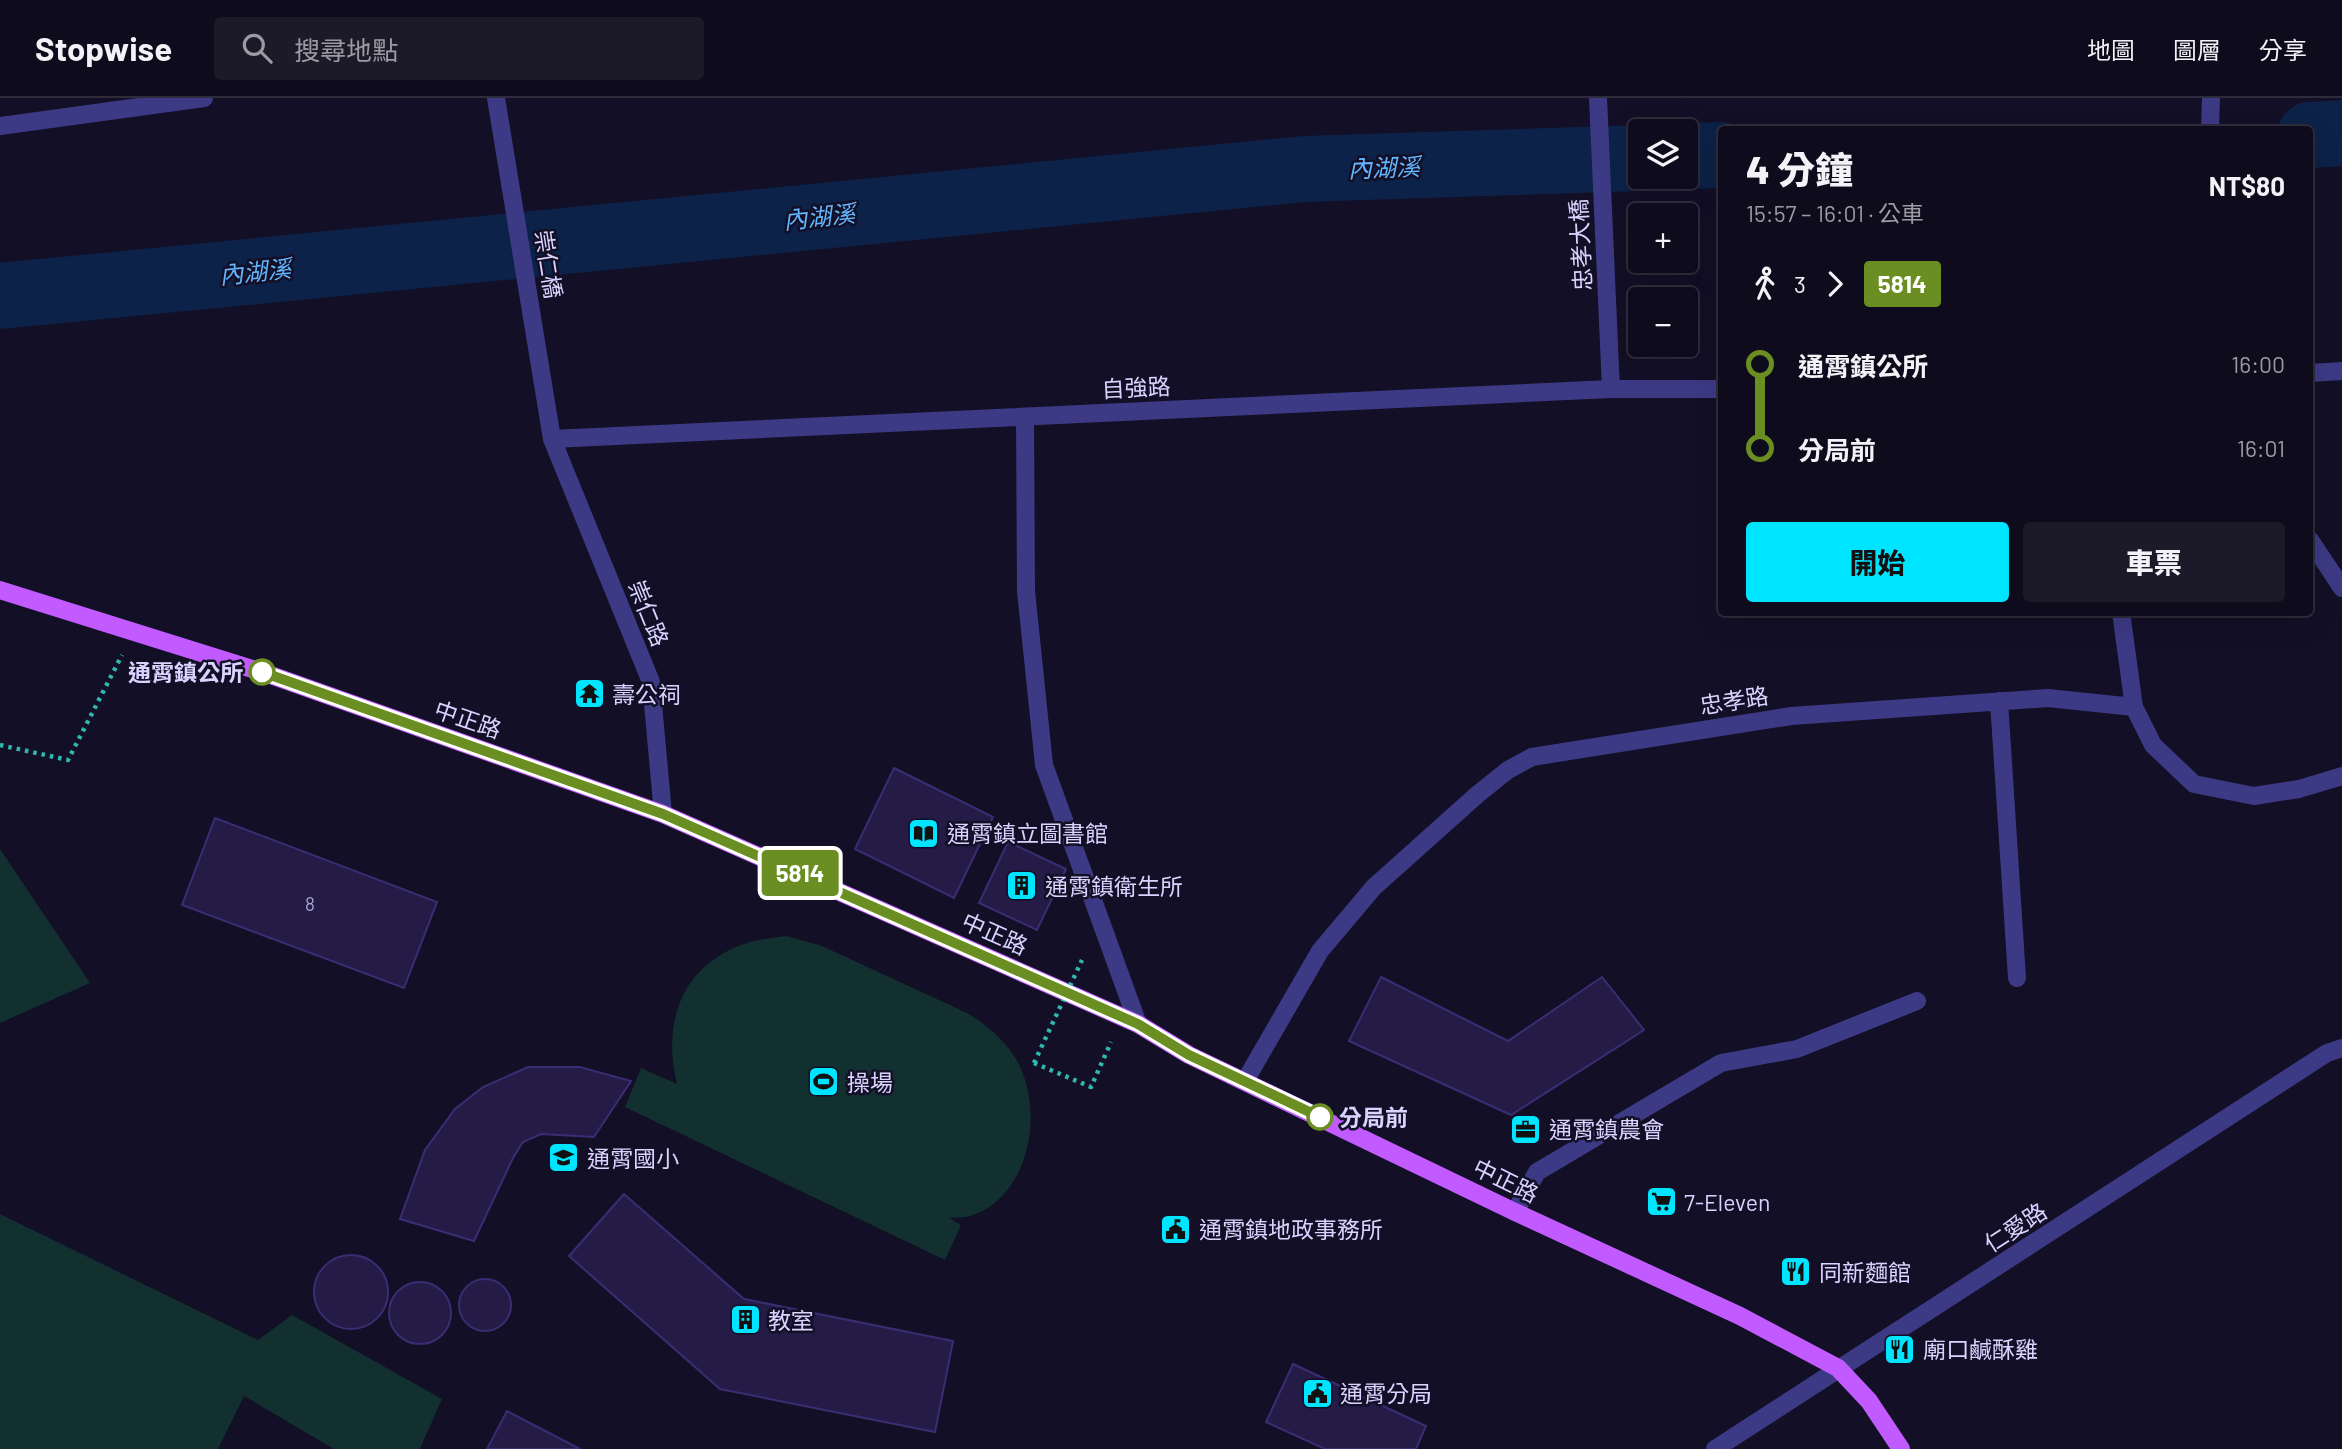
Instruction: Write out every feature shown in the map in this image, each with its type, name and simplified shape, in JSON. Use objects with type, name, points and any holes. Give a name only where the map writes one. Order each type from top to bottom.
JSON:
[{"type":"main road","name":"中正路","points":[[0,590],[262,672],[663,814],[1130,1021],[1189,1055],[1515,1212],[1740,1316],[1838,1368],[1869,1401],[1901,1449]]},
{"type":"street","points":[[0,126],[204,98]]},
{"type":"street","name":"崇仁橋","points":[[496,98],[552,439]]},
{"type":"street","name":"忠孝大橋","points":[[1598,98],[1611,389]]},
{"type":"street","points":[[2210,126],[2211,98]]},
{"type":"street","points":[[2313,373],[2342,371]]},
{"type":"street","name":"自強路","points":[[552,439],[1611,389],[1718,389]]},
{"type":"street","points":[[1025,417],[1026,591],[1044,765],[1130,1021]]},
{"type":"street","name":"崇仁路","points":[[552,439],[650,682],[663,814]]},
{"type":"street","points":[[2313,544],[2342,588]]},
{"type":"street","points":[[2122,616],[2134,707],[2153,745],[2194,784],[2254,796],[2299,789],[2342,776]]},
{"type":"street","name":"忠孝路","points":[[1245,1081],[1320,951],[1374,887],[1478,794],[1508,770],[1532,757],[1791,716],[2048,698],[2134,707]]},
{"type":"street","points":[[1999,701],[2017,978]]},
{"type":"street","points":[[1515,1212],[1538,1172],[1721,1063],[1797,1049],[1917,1001]]},
{"type":"street","name":"仁愛路","points":[[1715,1449],[2328,1053],[2342,1048]]},
{"type":"path","points":[[0,745],[68,760],[134,632]]},
{"type":"path","points":[[1082,960],[1034,1063],[1091,1087],[1130,1021]]},
{"type":"green space","points":[[0,849],[90,983],[0,1023]]},
{"type":"green space","points":[[787,936],[822,946],[967,1013],[987,1026],[1004,1043],[1024,1076],[1030,1123],[1020,1170],[1008,1190],[991,1206],[970,1216],[949,1218],[961,1225],[945,1260],[625,1107],[641,1068],[677,1084],[672,1039],[675,1019],[681,999],[691,982],[705,967],[722,954],[744,944]]},
{"type":"green space","points":[[0,1214],[258,1340],[292,1315],[442,1399],[420,1449],[334,1449],[244,1396],[218,1449],[0,1449]]},
{"type":"building","name":"通霄鎮立圖書館","points":[[894,768],[993,817],[954,898],[855,849]]},
{"type":"building","points":[[215,818],[437,902],[404,988],[182,905]]},
{"type":"building","name":"通霄鎮衛生所","points":[[1008,842],[1066,869],[1037,930],[979,903]]},
{"type":"building","points":[[1381,977],[1508,1041],[1602,977],[1644,1030],[1511,1115],[1349,1041]]},
{"type":"building","points":[[528,1067],[580,1067],[631,1081],[594,1137],[541,1134],[523,1142],[474,1241],[400,1219],[425,1150],[455,1109],[483,1087]]},
{"type":"building","name":"教室","points":[[624,1194],[744,1299],[953,1341],[935,1432],[720,1389],[569,1256]]},
{"type":"building","points":[[344,1255],[358,1255],[372,1261],[382,1271],[388,1292],[386,1306],[372,1323],[358,1329],[344,1329],[330,1323],[320,1313],[314,1299],[314,1285],[320,1271],[330,1261]]},
{"type":"building","points":[[485,1279],[495,1281],[503,1287],[509,1295],[509,1315],[503,1323],[495,1329],[485,1331],[475,1329],[467,1323],[461,1315],[459,1305],[461,1295],[467,1287],[475,1281]]},
{"type":"building","points":[[420,1282],[432,1284],[442,1291],[449,1301],[449,1325],[442,1335],[432,1342],[420,1344],[408,1342],[398,1335],[391,1325],[389,1313],[391,1301],[398,1291],[408,1284]]},
{"type":"building","name":"通霄分局","points":[[1293,1364],[1426,1426],[1416,1449],[1325,1449],[1266,1422]]},
{"type":"building","points":[[507,1411],[580,1449],[487,1449]]},
{"type":"waterway","name":"內湖溪","points":[[2313,135],[2342,133]]},
{"type":"waterway","name":"內湖溪","points":[[1698,156],[1718,155]]},
{"type":"waterway","name":"內湖溪","points":[[0,296],[1304,169],[1628,158]]},
{"type":"bus line","name":"5814","points":[[262,672],[663,814],[1138,1024],[1189,1055],[1320,1117]]},
{"type":"place","name":"通霄鎮公所","points":[[262,672]]},
{"type":"place","name":"壽公祠","points":[[589,694]]},
{"type":"place","name":"通霄鎮立圖書館","points":[[924,833]]},
{"type":"place","name":"通霄鎮衛生所","points":[[1022,886]]},
{"type":"place","name":"操場","points":[[824,1082]]},
{"type":"place","name":"分局前","points":[[1320,1117]]},
{"type":"place","name":"通霄鎮農會","points":[[1526,1129]]},
{"type":"place","name":"通霄國小","points":[[564,1158]]},
{"type":"place","name":"7-Eleven","points":[[1661,1202]]},
{"type":"place","name":"通霄鎮地政事務所","points":[[1176,1229]]},
{"type":"place","name":"同新麵館","points":[[1796,1272]]},
{"type":"place","name":"教室","points":[[745,1320]]},
{"type":"place","name":"廟口鹹酥雞","points":[[1900,1349]]},
{"type":"place","name":"通霄分局","points":[[1317,1393]]}]
